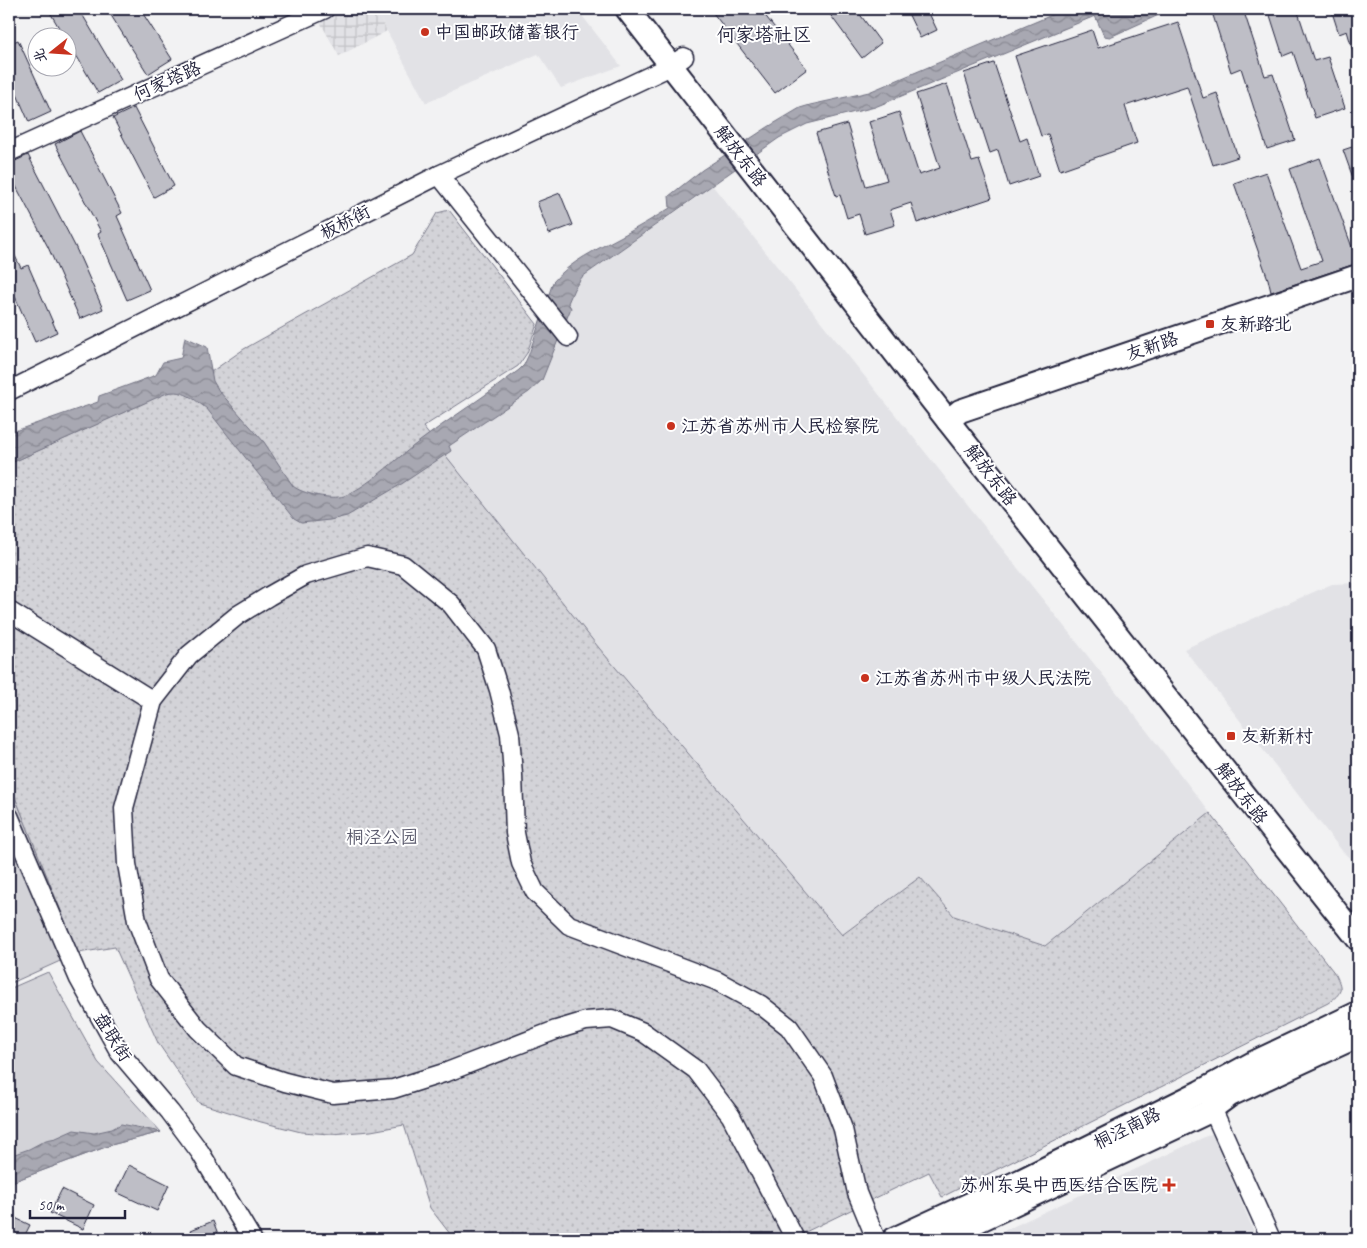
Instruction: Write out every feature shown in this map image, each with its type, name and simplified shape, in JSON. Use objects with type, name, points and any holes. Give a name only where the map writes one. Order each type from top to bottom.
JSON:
[{"type":"main road","name":"解放东路","points":[[627,9],[678,62],[1358,939]]},
{"type":"main road","name":"解放东路","points":[[646,9],[678,62]]},
{"type":"main road","name":"友新路","points":[[958,422],[1358,276]]},
{"type":"main road","name":"友新路","points":[[958,422],[1358,290]]},
{"type":"main road","name":"解放东路","points":[[958,422],[1358,914]]},
{"type":"main road","name":"桐泾南路","points":[[894,1239],[1031,1175],[1200,1092],[1255,1062],[1358,1013]]},
{"type":"main road","name":"桐泾南路","points":[[940,1239],[1206,1113],[1230,1095],[1358,1036]]},
{"type":"street","name":"何家塔路","points":[[10,148],[325,9]]},
{"type":"street","name":"板桥街","points":[[9,391],[440,175],[678,62]]},
{"type":"street","points":[[440,175],[568,337]]},
{"type":"street","points":[[795,1239],[731,1116],[696,1070],[643,1032],[612,1019],[586,1021],[556,1030],[447,1072],[393,1089],[334,1094],[285,1082],[236,1066],[198,1029],[159,979],[137,921],[127,864],[124,808],[153,701],[189,655],[238,615],[306,575],[367,557],[403,565],[451,604],[486,649],[499,690],[510,734],[515,833],[521,863],[535,892],[569,925],[717,982],[761,1005],[789,1027],[823,1076],[843,1128],[857,1193],[876,1239]]},
{"type":"street","points":[[9,611],[153,701]]},
{"type":"street","name":"盘联街","points":[[9,816],[79,979],[120,1053],[170,1112],[200,1152],[252,1239]]},
{"type":"street","points":[[1212,1108],[1271,1239]]},
{"type":"shaded area","points":[[326,9],[375,9],[387,31],[339,56],[319,20]]},
{"type":"shaded area","points":[[375,9],[577,9],[621,66],[561,88],[538,54],[426,103]]},
{"type":"shaded area","points":[[712,185],[1130,709],[1210,813],[1045,946],[954,916],[920,877],[842,935],[599,648],[445,455],[451,451],[449,446],[529,392],[574,289],[582,277]]},
{"type":"shaded area","points":[[1358,583],[1358,866],[1343,852],[1184,649],[1332,584]]},
{"type":"shaded area","name":"苏州东吴中西医结合医院","points":[[1213,1133],[1257,1239],[995,1239],[993,1236]]},
{"type":"green space","name":"桐泾公园","points":[[449,210],[537,324],[527,353],[518,366],[423,427],[599,648],[842,935],[920,877],[954,916],[1045,946],[1210,813],[1336,975],[1340,984],[1339,994],[1328,1003],[942,1197],[929,1172],[791,1239],[454,1239],[430,1208],[404,1125],[371,1131],[331,1134],[301,1132],[199,1103],[158,1043],[115,947],[78,953],[9,782],[9,464],[211,372],[244,349],[412,255],[437,213]]},
{"type":"green space","points":[[9,782],[78,953],[9,984]]},
{"type":"green space","points":[[48,972],[98,1062],[161,1132],[111,1145],[9,1183],[9,989]]},
{"type":"water","points":[[1066,9],[1172,9],[1110,37],[1104,36],[1095,16],[875,107],[807,124],[779,138],[582,277],[568,303],[571,308],[542,380],[529,392],[449,446],[451,451],[400,485],[347,516],[301,523],[294,519],[207,409],[188,396],[178,392],[167,393],[9,464],[9,433],[98,402],[99,396],[156,375],[163,362],[181,358],[185,337],[207,347],[213,381],[219,391],[264,442],[293,486],[303,492],[317,496],[344,496],[371,480],[429,434],[519,370],[524,365],[529,354],[553,282],[584,256],[670,208],[669,196],[702,170],[800,108],[869,92]]},
{"type":"water","points":[[121,1124],[161,1132],[111,1145],[9,1183],[9,1160],[12,1155],[74,1130],[94,1133],[112,1129]]},
{"type":"building","points":[[48,9],[79,9],[121,80],[98,93],[78,58],[78,28],[59,28]]},
{"type":"building","points":[[107,9],[140,9],[172,59],[148,74]]},
{"type":"building","points":[[710,9],[760,9],[807,69],[775,93]]},
{"type":"building","points":[[826,9],[856,9],[881,43],[862,58]]},
{"type":"building","points":[[906,9],[927,9],[937,30],[920,38]]},
{"type":"building","points":[[1211,9],[1243,9],[1265,76],[1273,74],[1295,140],[1267,149],[1241,68],[1231,72]]},
{"type":"building","points":[[1268,9],[1297,9],[1314,61],[1328,57],[1345,108],[1315,118],[1293,52],[1283,56]]},
{"type":"building","points":[[1331,9],[1358,9],[1358,61],[1356,61],[1347,31],[1339,34]]},
{"type":"building","points":[[1178,22],[1203,98],[1217,93],[1238,157],[1213,165],[1187,86],[1125,106],[1137,143],[1060,170],[1048,134],[1041,136],[1015,56],[1092,30],[1098,48]]},
{"type":"building","points":[[18,40],[28,62],[28,78],[35,78],[51,112],[29,122],[9,76],[9,44]]},
{"type":"building","points":[[994,63],[1020,141],[1027,138],[1039,176],[1009,186],[998,150],[990,153],[964,73]]},
{"type":"building","points":[[947,84],[972,162],[979,160],[992,198],[917,223],[911,203],[890,210],[895,225],[865,234],[859,214],[847,218],[840,195],[836,196],[816,133],[847,124],[866,186],[887,180],[869,122],[899,112],[919,175],[940,168],[916,94]]},
{"type":"building","points":[[134,108],[174,186],[154,197],[113,118]]},
{"type":"building","points":[[80,131],[122,213],[117,216],[150,290],[127,300],[98,234],[101,232],[55,144]]},
{"type":"building","points":[[1358,145],[1358,189],[1357,189],[1343,150]]},
{"type":"building","points":[[28,155],[75,246],[103,309],[80,319],[48,247],[9,173],[9,164]]},
{"type":"building","points":[[1320,158],[1353,250],[1358,249],[1358,263],[1271,292],[1234,183],[1266,172],[1301,268],[1322,261],[1290,169]]},
{"type":"building","points":[[560,193],[573,225],[549,234],[537,202]]},
{"type":"building","points":[[9,244],[21,268],[28,265],[57,332],[35,342],[9,283]]},
{"type":"building","points":[[129,1165],[169,1185],[157,1211],[116,1192]]},
{"type":"building","points":[[62,1189],[94,1205],[83,1229],[50,1213]]},
{"type":"building","points":[[9,1215],[30,1225],[23,1239],[9,1239]]},
{"type":"building","points":[[213,1221],[220,1239],[195,1239],[191,1230]]},
{"type":"place","name":"中国邮政储蓄银行","points":[[425,32]]},
{"type":"place","name":"友新路北","points":[[1210,324]]},
{"type":"place","name":"江苏省苏州市人民检察院","points":[[671,426]]},
{"type":"place","name":"江苏省苏州市中级人民法院","points":[[865,678]]},
{"type":"place","name":"友新新村","points":[[1231,736]]},
{"type":"place","name":"苏州东吴中西医结合医院","points":[[1169,1185]]},
{"type":"district","name":"何家塔社区","points":[[764,34]]}]
